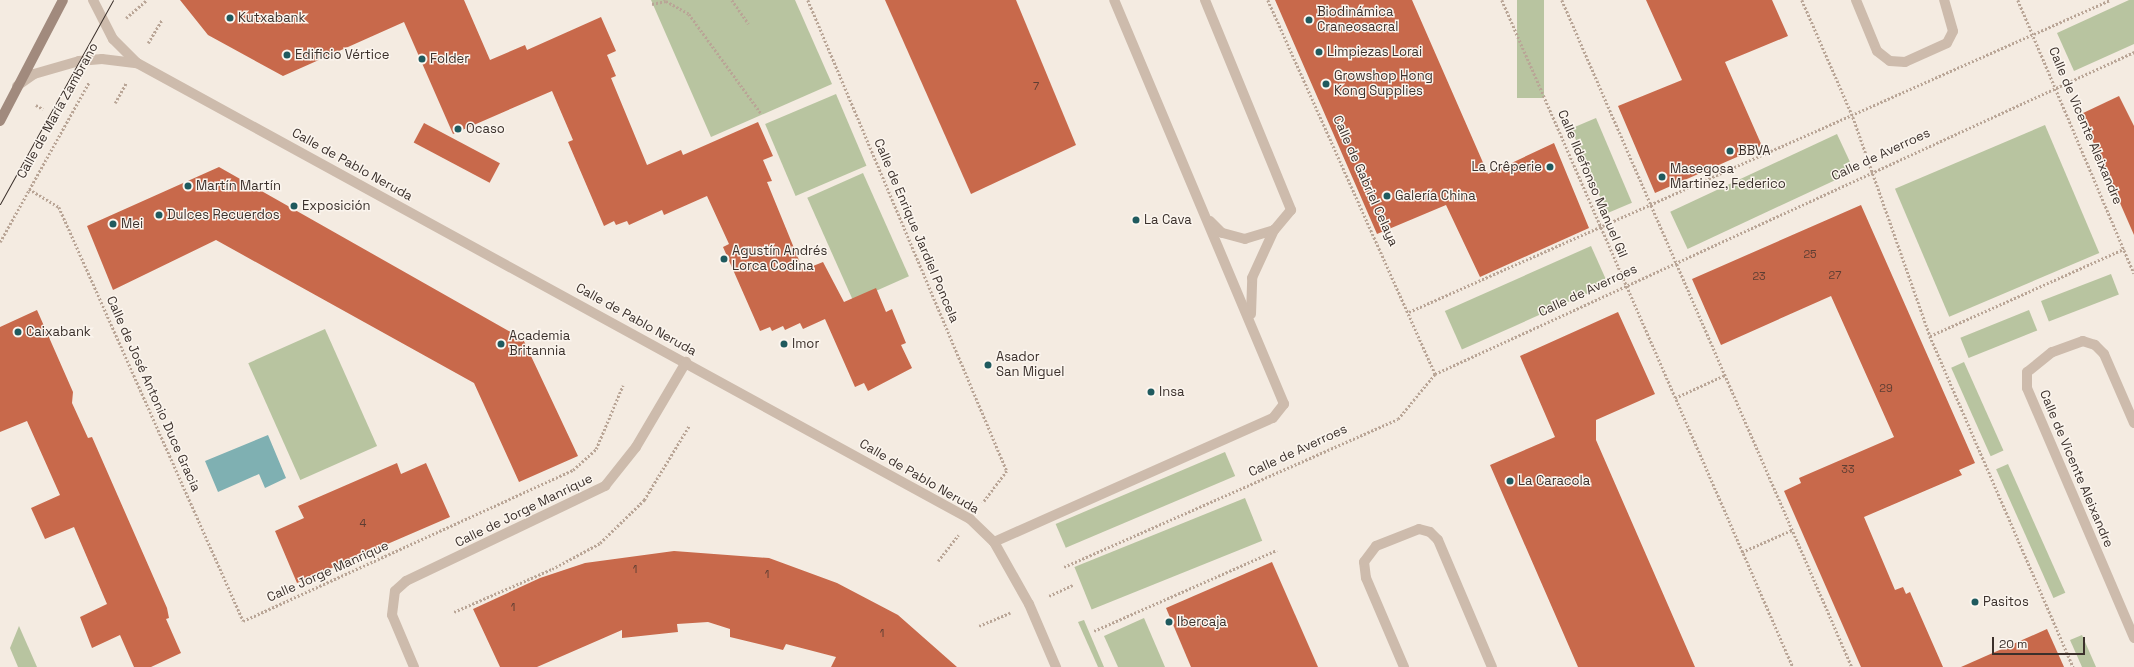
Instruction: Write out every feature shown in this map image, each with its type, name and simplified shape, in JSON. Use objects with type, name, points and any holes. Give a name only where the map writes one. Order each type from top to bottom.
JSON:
[{"type":"main road","points":[[0,121],[63,0]]},
{"type":"street","points":[[93,0],[113,38],[137,63]]},
{"type":"street","points":[[994,542],[1280,413],[1282,395],[1114,0]]},
{"type":"street","points":[[1205,0],[1290,202],[1287,218],[1274,230],[1252,278],[1251,320]]},
{"type":"street","points":[[1856,0],[1877,51],[1890,61],[1905,62],[1947,43],[1953,31],[1944,0]]},
{"type":"street","points":[[17,86],[34,74],[57,66],[102,59],[137,63]]},
{"type":"street","name":"Calle de Pablo Neruda","points":[[137,63],[686,362],[970,519],[994,542],[1029,604],[1056,667]]},
{"type":"street","points":[[1206,216],[1233,238],[1245,239],[1274,230]]},
{"type":"street","name":"Calle de Vicente Aleixandre","points":[[2134,423],[2104,354],[2095,345],[2083,341],[2052,352],[2027,372],[2027,388],[2134,638]]},
{"type":"street","name":"Calle de Jorge Manrique","points":[[414,667],[392,615],[395,591],[406,581],[605,486],[636,447],[686,362]]},
{"type":"street","points":[[1404,667],[1366,578],[1364,562],[1376,546],[1419,529],[1430,532],[1438,540],[1492,667]]},
{"type":"path","name":"Calle de María Zambrano","points":[[113,38],[119,24],[147,0]]},
{"type":"path","points":[[732,0],[749,24]]},
{"type":"path","name":"Calle de Enrique Jardiel Poncela","points":[[808,0],[1007,471]]},
{"type":"path","name":"Calle de Gabriel Celaya","points":[[1268,0],[1410,312],[1435,374]]},
{"type":"path","name":"Calle Ildefonso Manuel Gil","points":[[1502,0],[1601,230],[1793,667]]},
{"type":"path","points":[[1562,0],[1852,667]]},
{"type":"path","points":[[1802,0],[1853,116],[1874,172],[1930,336],[2073,667]]},
{"type":"path","name":"Calle de Vicente Aleixandre","points":[[2018,0],[2134,273]]},
{"type":"path","points":[[1410,312],[1601,230],[1652,205],[2110,0]]},
{"type":"path","points":[[652,4],[666,1],[689,14],[761,113]]},
{"type":"path","name":"Calle de Averroes","points":[[1064,567],[1398,419],[1435,374],[1627,288],[2134,52]]},
{"type":"path","name":"Calle de María Zambrano","points":[[0,242],[28,189],[102,59]]},
{"type":"path","points":[[36,105],[43,109]]},
{"type":"path","name":"Calle de José Antonio Duce Gracia","points":[[28,189],[59,207],[243,621]]},
{"type":"path","points":[[1930,336],[2124,250]]},
{"type":"path","points":[[1675,398],[1725,375]]},
{"type":"path","name":"Calle de Jorge Manrique","points":[[421,541],[573,470],[596,449],[623,385]]},
{"type":"path","points":[[454,612],[552,568],[600,543],[644,500],[689,426]]},
{"type":"path","points":[[1742,552],[1792,530]]},
{"type":"path","name":"Calle Jorge Manrique","points":[[243,621],[421,541]]},
{"type":"path","points":[[1094,631],[1277,550]]},
{"type":"green space","points":[[651,0],[795,0],[832,84],[711,137]]},
{"type":"green space","points":[[1517,0],[1544,0],[1544,98],[1517,98]]},
{"type":"green space","points":[[2129,0],[2134,0],[2134,44],[2074,71],[2057,33]]},
{"type":"green space","points":[[836,94],[866,166],[796,196],[765,124]]},
{"type":"green space","points":[[1596,118],[1632,203],[1607,213],[1571,129]]},
{"type":"green space","points":[[2045,125],[2099,253],[1949,317],[1895,189]]},
{"type":"green space","points":[[1837,134],[1854,171],[1688,249],[1670,212]]},
{"type":"green space","points":[[863,173],[909,276],[853,301],[807,198]]},
{"type":"green space","points":[[1591,246],[1608,284],[1462,349],[1445,311]]},
{"type":"green space","points":[[2111,274],[2119,295],[2049,321],[2041,301]]},
{"type":"green space","points":[[2029,310],[2037,330],[1969,358],[1960,338]]},
{"type":"green space","points":[[325,329],[377,446],[300,480],[248,363]]},
{"type":"green space","points":[[1964,362],[2003,451],[1991,456],[1951,368]]},
{"type":"green space","points":[[1225,452],[1235,476],[1066,548],[1056,524]]},
{"type":"green space","points":[[2008,464],[2065,593],[2053,598],[1996,469]]},
{"type":"green space","points":[[1245,498],[1262,541],[1092,610],[1074,567]]},
{"type":"green space","points":[[1144,618],[1165,667],[1118,667],[1104,636]]},
{"type":"green space","points":[[1084,620],[1104,667],[1098,667],[1078,622]]},
{"type":"green space","points":[[19,626],[37,667],[18,667],[10,648]]},
{"type":"green space","points":[[2082,635],[2096,667],[2082,667],[2070,640]]},
{"type":"water","points":[[268,435],[286,478],[265,488],[259,474],[218,492],[205,461]]},
{"type":"building","points":[[180,0],[464,0],[490,60],[525,45],[527,50],[601,17],[616,51],[607,55],[616,76],[611,78],[647,165],[681,150],[683,155],[758,122],[773,156],[763,160],[772,181],[767,182],[803,270],[823,262],[844,302],[876,288],[886,312],[892,309],[906,343],[901,345],[912,368],[868,391],[864,383],[855,387],[825,319],[803,329],[800,323],[785,330],[783,326],[772,331],[770,327],[760,331],[723,247],[729,244],[707,196],[664,215],[662,210],[629,225],[627,221],[616,225],[614,221],[604,226],[568,142],[573,140],[552,91],[453,134],[404,22],[283,76],[208,35]]},
{"type":"building","points":[[885,0],[1016,0],[1076,145],[971,194]]},
{"type":"building","points":[[1275,0],[1412,0],[1488,174],[1554,143],[1589,228],[1480,277],[1446,205],[1377,234]]},
{"type":"building","points":[[1646,0],[1772,0],[1788,36],[1725,62],[1762,146],[1655,193],[1618,106],[1682,80]]},
{"type":"building","points":[[2119,96],[2134,126],[2134,235],[2081,114]]},
{"type":"building","points":[[424,123],[500,163],[490,183],[414,142]]},
{"type":"building","points":[[219,167],[523,339],[578,456],[519,482],[474,383],[216,240],[113,290],[87,226]]},
{"type":"building","points":[[1861,205],[1975,463],[1959,470],[1962,475],[1864,517],[1895,590],[1903,587],[1906,594],[1910,592],[1943,667],[1861,667],[1784,491],[1801,483],[1799,478],[1894,437],[1831,296],[1721,345],[1692,279]]},
{"type":"building","points":[[37,310],[73,392],[72,403],[88,438],[92,437],[167,608],[169,618],[166,619],[181,653],[151,667],[134,667],[120,635],[92,648],[80,617],[107,604],[74,527],[45,539],[31,508],[60,495],[27,421],[0,432],[0,327]]},
{"type":"building","points":[[1618,312],[1655,394],[1596,420],[1596,440],[1695,667],[1578,667],[1490,465],[1555,437],[1520,356]]},
{"type":"building","points":[[397,463],[401,474],[426,463],[450,517],[297,583],[275,531],[304,518],[298,506]]},
{"type":"building","points":[[674,551],[769,558],[837,583],[898,615],[957,667],[831,667],[836,657],[786,644],[783,650],[730,637],[730,629],[708,622],[677,624],[678,632],[622,638],[622,630],[537,667],[500,667],[473,609],[540,578],[585,563]]},
{"type":"building","points":[[1272,562],[1318,667],[1191,667],[1166,608]]},
{"type":"building","points":[[2047,629],[2064,667],[1961,667]]},
{"type":"tram line","points":[[0,204],[113,0]]},
{"type":"place","name":"Kutxabank","points":[[230,18]]},
{"type":"place","name":"Biodinámica Craneosacral","points":[[1309,20]]},
{"type":"place","name":"Limpiezas Lorai","points":[[1319,52]]},
{"type":"place","name":"Edificio Vértice","points":[[287,55]]},
{"type":"place","name":"Folder","points":[[422,59]]},
{"type":"place","name":"Growshop Hong Kong Supplies","points":[[1326,84]]},
{"type":"place","name":"Ocaso","points":[[458,129]]},
{"type":"place","name":"BBVA","points":[[1730,151]]},
{"type":"place","name":"La Crêperie","points":[[1550,167]]},
{"type":"place","name":"Masegosa Martinez, Federico","points":[[1662,177]]},
{"type":"place","name":"Martín Martín","points":[[188,186]]},
{"type":"place","name":"Galería China","points":[[1387,196]]},
{"type":"place","name":"Exposición","points":[[294,206]]},
{"type":"place","name":"Dulces Recuerdos","points":[[159,215]]},
{"type":"place","name":"La Cava","points":[[1136,220]]},
{"type":"place","name":"Mei","points":[[113,224]]},
{"type":"place","name":"Agustín Andrés Lorca Codina","points":[[724,259]]},
{"type":"place","name":"Caixabank","points":[[18,332]]},
{"type":"place","name":"Academia Britannia","points":[[501,344]]},
{"type":"place","name":"Imor","points":[[784,344]]},
{"type":"place","name":"Asador San Miguel","points":[[988,365]]},
{"type":"place","name":"Insa","points":[[1151,392]]},
{"type":"place","name":"La Caracola","points":[[1510,481]]},
{"type":"place","name":"Pasitos","points":[[1975,602]]},
{"type":"place","name":"Ibercaja","points":[[1169,622]]}]
